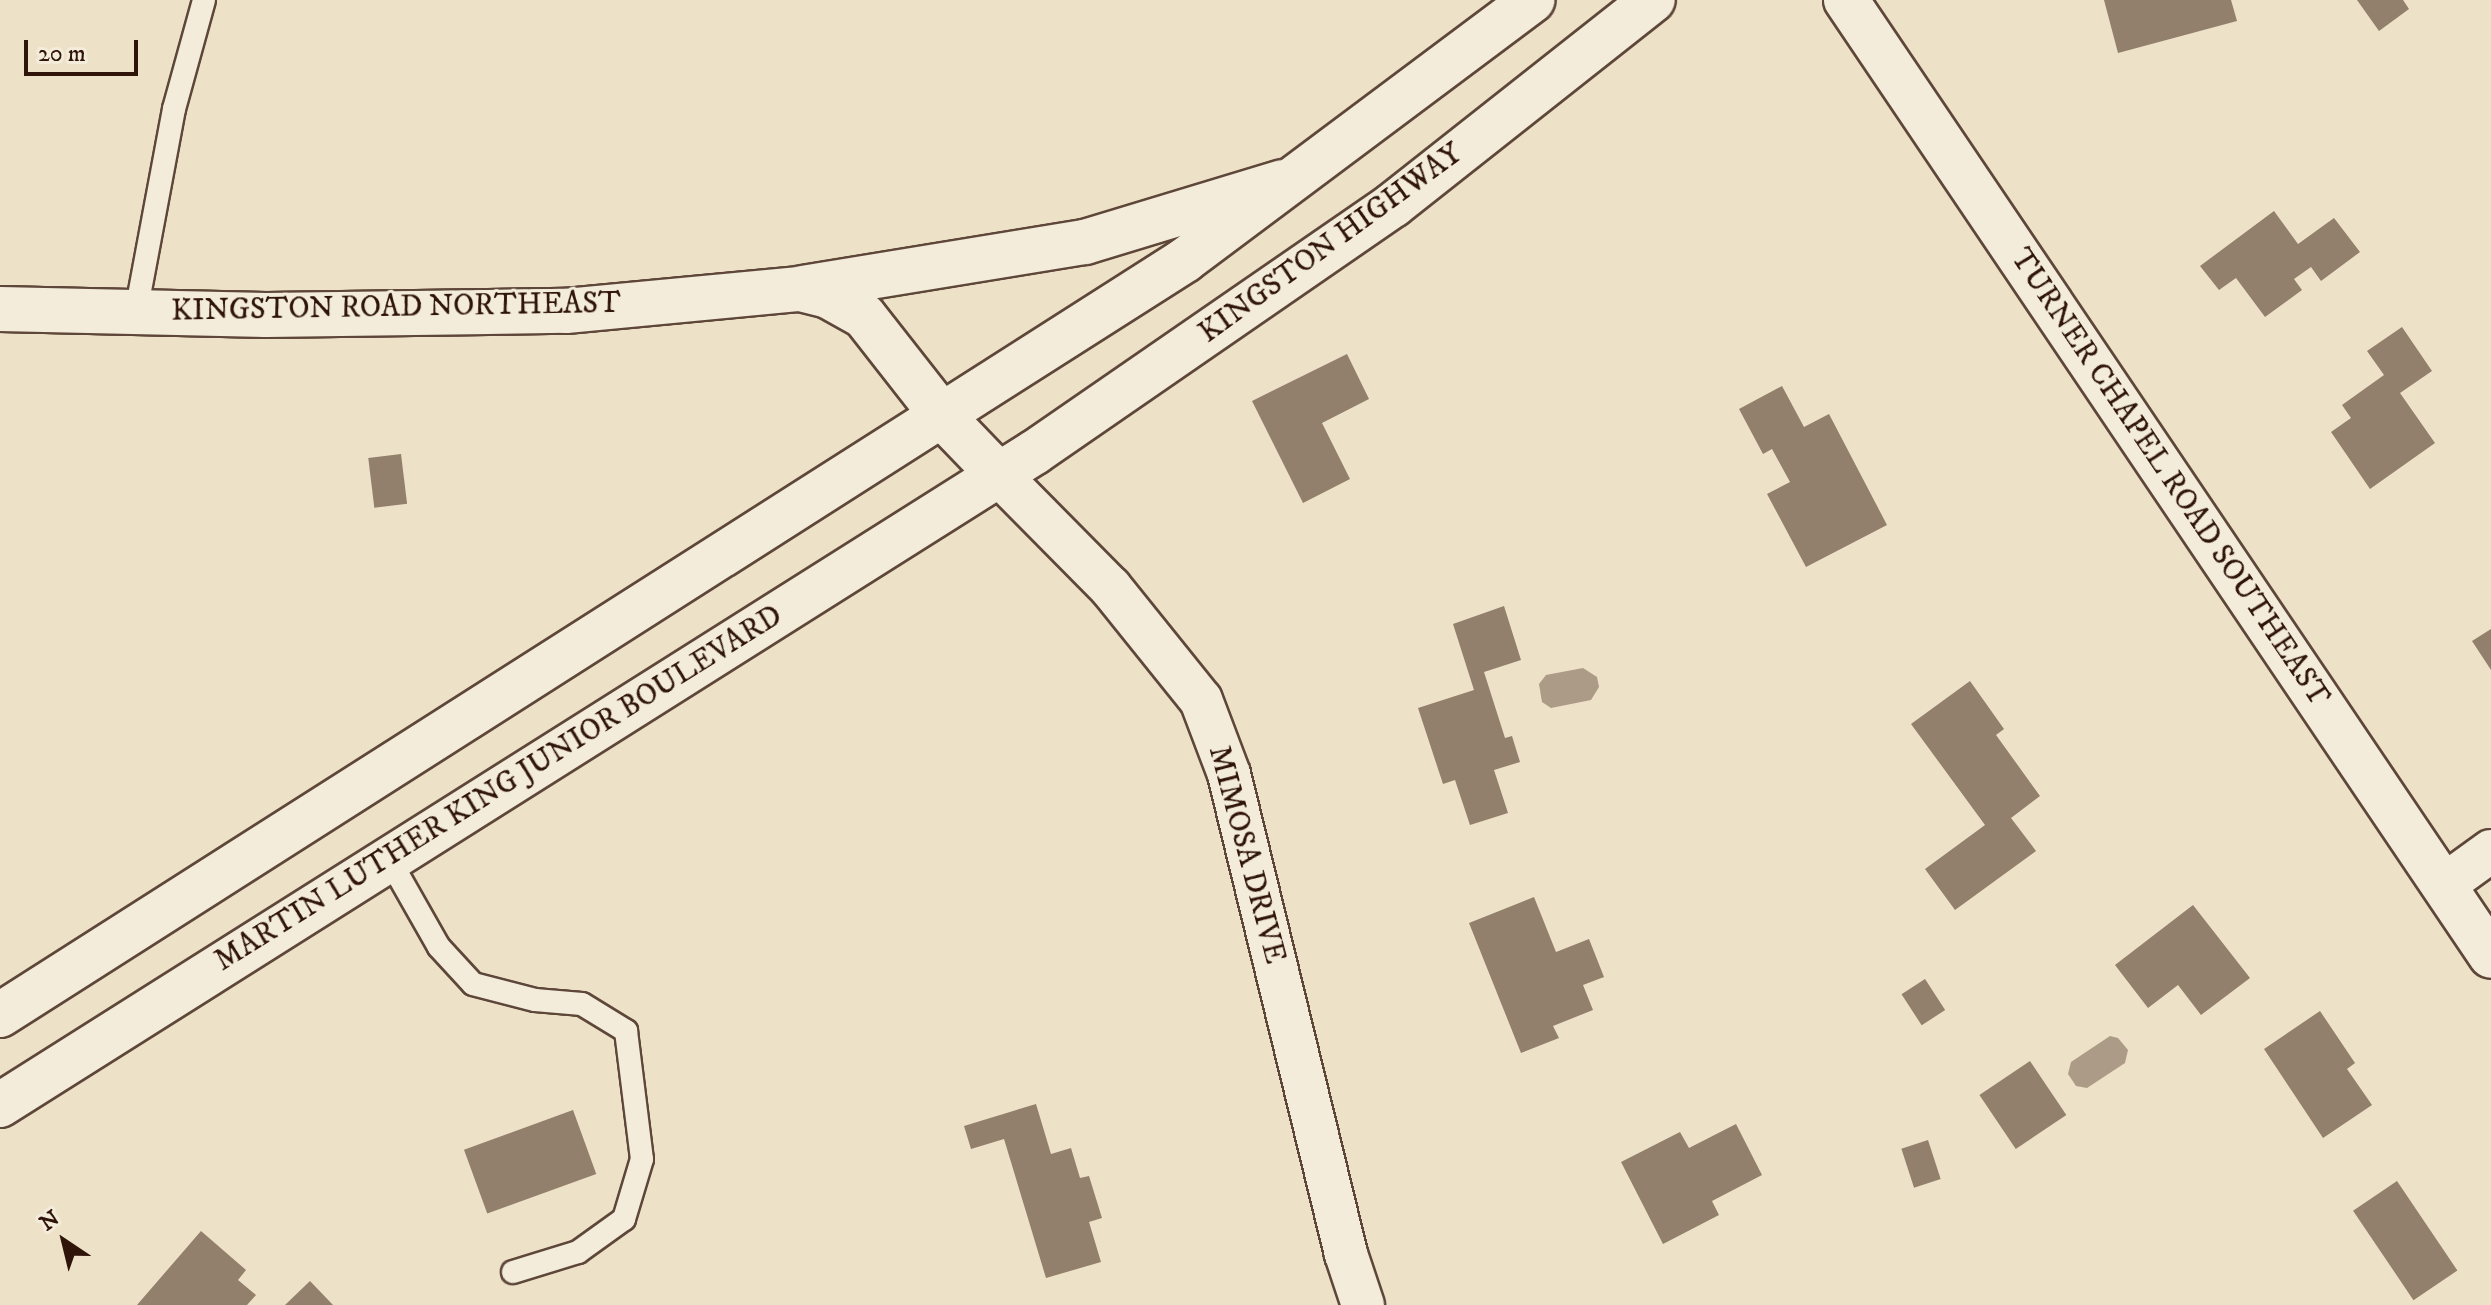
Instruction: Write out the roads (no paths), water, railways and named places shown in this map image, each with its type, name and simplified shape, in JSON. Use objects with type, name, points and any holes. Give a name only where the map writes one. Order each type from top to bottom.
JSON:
[{"type":"main road","points":[[0,1015],[944,418],[1185,260],[1306,173],[1533,0]]},
{"type":"main road","name":"KINGSTON HIGHWAY","points":[[999,475],[1393,205],[1653,0]]},
{"type":"main road","name":"TURNER CHAPEL ROAD SOUTHEAST","points":[[1846,0],[2491,956]]},
{"type":"main road","points":[[800,289],[1085,242],[1201,211],[1306,173]]},
{"type":"main road","name":"KINGSTON ROAD NORTHEAST","points":[[0,309],[136,312],[566,311],[800,289],[828,296],[864,316],[944,418],[999,475]]},
{"type":"main road","name":"MARTIN LUTHER KING JUNIOR BOULEVARD","points":[[0,1105],[999,475]]},
{"type":"street","name":"MIMOSA DRIVE","points":[[999,475],[1138,617],[1201,700],[1229,774],[1346,1254],[1363,1305]]},
{"type":"street","points":[[2444,885],[2491,851]]},
{"type":"lane","points":[[136,312],[174,109],[204,0]]},
{"type":"lane","points":[[389,859],[439,947],[473,984],[535,1000],[582,1004],[626,1031],[642,1159],[624,1219],[578,1252],[513,1272]]}]
